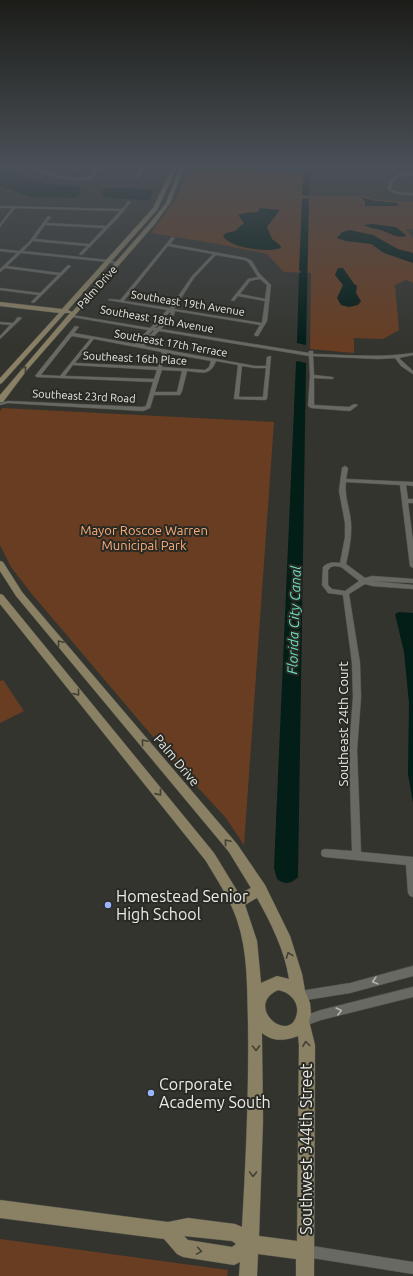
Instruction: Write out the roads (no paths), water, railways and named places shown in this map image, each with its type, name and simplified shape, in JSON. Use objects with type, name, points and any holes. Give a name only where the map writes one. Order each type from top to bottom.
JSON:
[{"type":"main road","name":"Palm Drive","points":[[0,382],[139,227]]},
{"type":"main road","name":"Palm Drive","points":[[0,401],[73,314],[150,227]]},
{"type":"main road","points":[[0,304],[63,313]]},
{"type":"main road","name":"Southeast 18th Avenue","points":[[0,307],[73,314]]},
{"type":"main road","name":"Palm Drive","points":[[0,564],[19,594],[233,848],[260,890],[278,927],[295,970],[299,994]]},
{"type":"main road","points":[[0,597],[210,856],[237,902],[247,928],[251,946],[256,1009],[256,1086],[248,1276]]},
{"type":"main road","points":[[237,902],[260,890]]},
{"type":"main road","points":[[277,983],[289,985],[299,994],[304,1009],[302,1022],[294,1031],[288,1033],[276,1033],[266,1026],[256,1009],[263,992],[277,983]]},
{"type":"main road","name":"Southwest 344th Street","points":[[302,1022],[307,1045],[305,1276]]},
{"type":"main road","points":[[0,1209],[168,1231],[188,1227],[235,1233],[250,1244],[305,1251]]},
{"type":"main road","points":[[168,1231],[183,1248],[234,1256],[250,1244]]},
{"type":"street","points":[[0,271],[21,252],[42,227]]},
{"type":"street","points":[[97,227],[107,227]]},
{"type":"street","points":[[81,254],[107,227]]},
{"type":"street","points":[[122,301],[173,238]]},
{"type":"street","points":[[32,240],[89,245]]},
{"type":"street","points":[[167,245],[246,259],[251,262],[257,274],[269,285],[265,321],[256,335]]},
{"type":"street","points":[[0,251],[32,253],[106,263]]},
{"type":"street","points":[[0,251],[17,255],[118,264]]},
{"type":"street","points":[[28,256],[32,253]]},
{"type":"street","points":[[136,346],[166,313],[172,309],[193,277],[215,254]]},
{"type":"street","points":[[33,302],[69,266]]},
{"type":"street","points":[[4,267],[61,274]]},
{"type":"street","points":[[233,300],[249,280],[261,277]]},
{"type":"street","points":[[0,289],[41,294]]},
{"type":"street","points":[[237,295],[267,300]]},
{"type":"street","name":"Southeast 19th Avenue","points":[[110,300],[263,324]]},
{"type":"street","points":[[141,347],[173,314],[172,309]]},
{"type":"street","name":"Southeast 18th Avenue","points":[[73,314],[160,327],[311,354],[396,357],[413,354]]},
{"type":"street","points":[[0,338],[20,318]]},
{"type":"street","points":[[0,323],[13,324]]},
{"type":"street","points":[[77,327],[37,376],[156,381]]},
{"type":"street","name":"Southeast 17th Terrace","points":[[71,334],[214,360],[268,367]]},
{"type":"street","points":[[61,377],[93,338]]},
{"type":"street","name":"Southeast 23rd Road","points":[[0,401],[143,409],[148,408],[165,351]]},
{"type":"street","points":[[311,354],[311,406],[350,409],[356,405]]},
{"type":"street","points":[[240,364],[236,398],[265,399],[269,357]]},
{"type":"street","points":[[396,357],[413,373]]},
{"type":"street","name":"Southeast 16th Place","points":[[72,364],[210,370],[214,360]]},
{"type":"street","points":[[152,393],[178,394],[185,370]]},
{"type":"street","points":[[312,376],[332,378]]},
{"type":"street","points":[[343,565],[348,537],[348,523],[342,491],[345,468]]},
{"type":"street","points":[[344,480],[413,484]]},
{"type":"street","points":[[403,484],[413,566]]},
{"type":"street","points":[[405,501],[413,501]]},
{"type":"street","points":[[413,581],[372,578],[364,581],[346,593],[330,591],[325,585],[326,566],[335,564],[343,565],[364,581],[372,584],[413,587]]},
{"type":"street","name":"Southeast 24th Court","points":[[346,593],[356,663],[357,697],[353,750],[357,856]]},
{"type":"street","points":[[325,853],[411,861],[413,893]]},
{"type":"street","points":[[299,994],[350,988],[413,971]]},
{"type":"street","points":[[302,1022],[321,1015],[413,992]]},
{"type":"street","points":[[305,1251],[413,1268]]},
{"type":"water","points":[[240,227],[267,227],[272,239],[280,245],[281,248],[259,250],[233,244],[223,236],[226,233],[235,231]]},
{"type":"water","points":[[301,227],[308,227],[306,345],[297,343],[299,274],[301,272],[299,270]]},
{"type":"water","points":[[369,227],[396,227],[407,236],[397,236]]},
{"type":"water","points":[[350,230],[373,235],[398,249],[413,253],[413,263],[384,253],[371,244],[346,241],[337,238],[342,232]]},
{"type":"water","points":[[338,268],[343,268],[357,286],[356,293],[361,301],[358,305],[349,307],[341,305],[337,298],[343,285],[335,275]]},
{"type":"water","name":"Florida City Canal","points":[[297,361],[306,363],[298,877],[293,881],[285,883],[277,879],[274,868]]},
{"type":"water","points":[[399,612],[413,613],[413,803],[408,774],[409,703],[404,652],[395,614]]},
{"type":"place","name":"Homestead Senior High School","points":[[108,905]]},
{"type":"place","name":"Corporate Academy South","points":[[151,1093]]},
{"type":"park label","name":"Mayor Roscoe Warren Municipal Park","points":[[144,538]]}]
